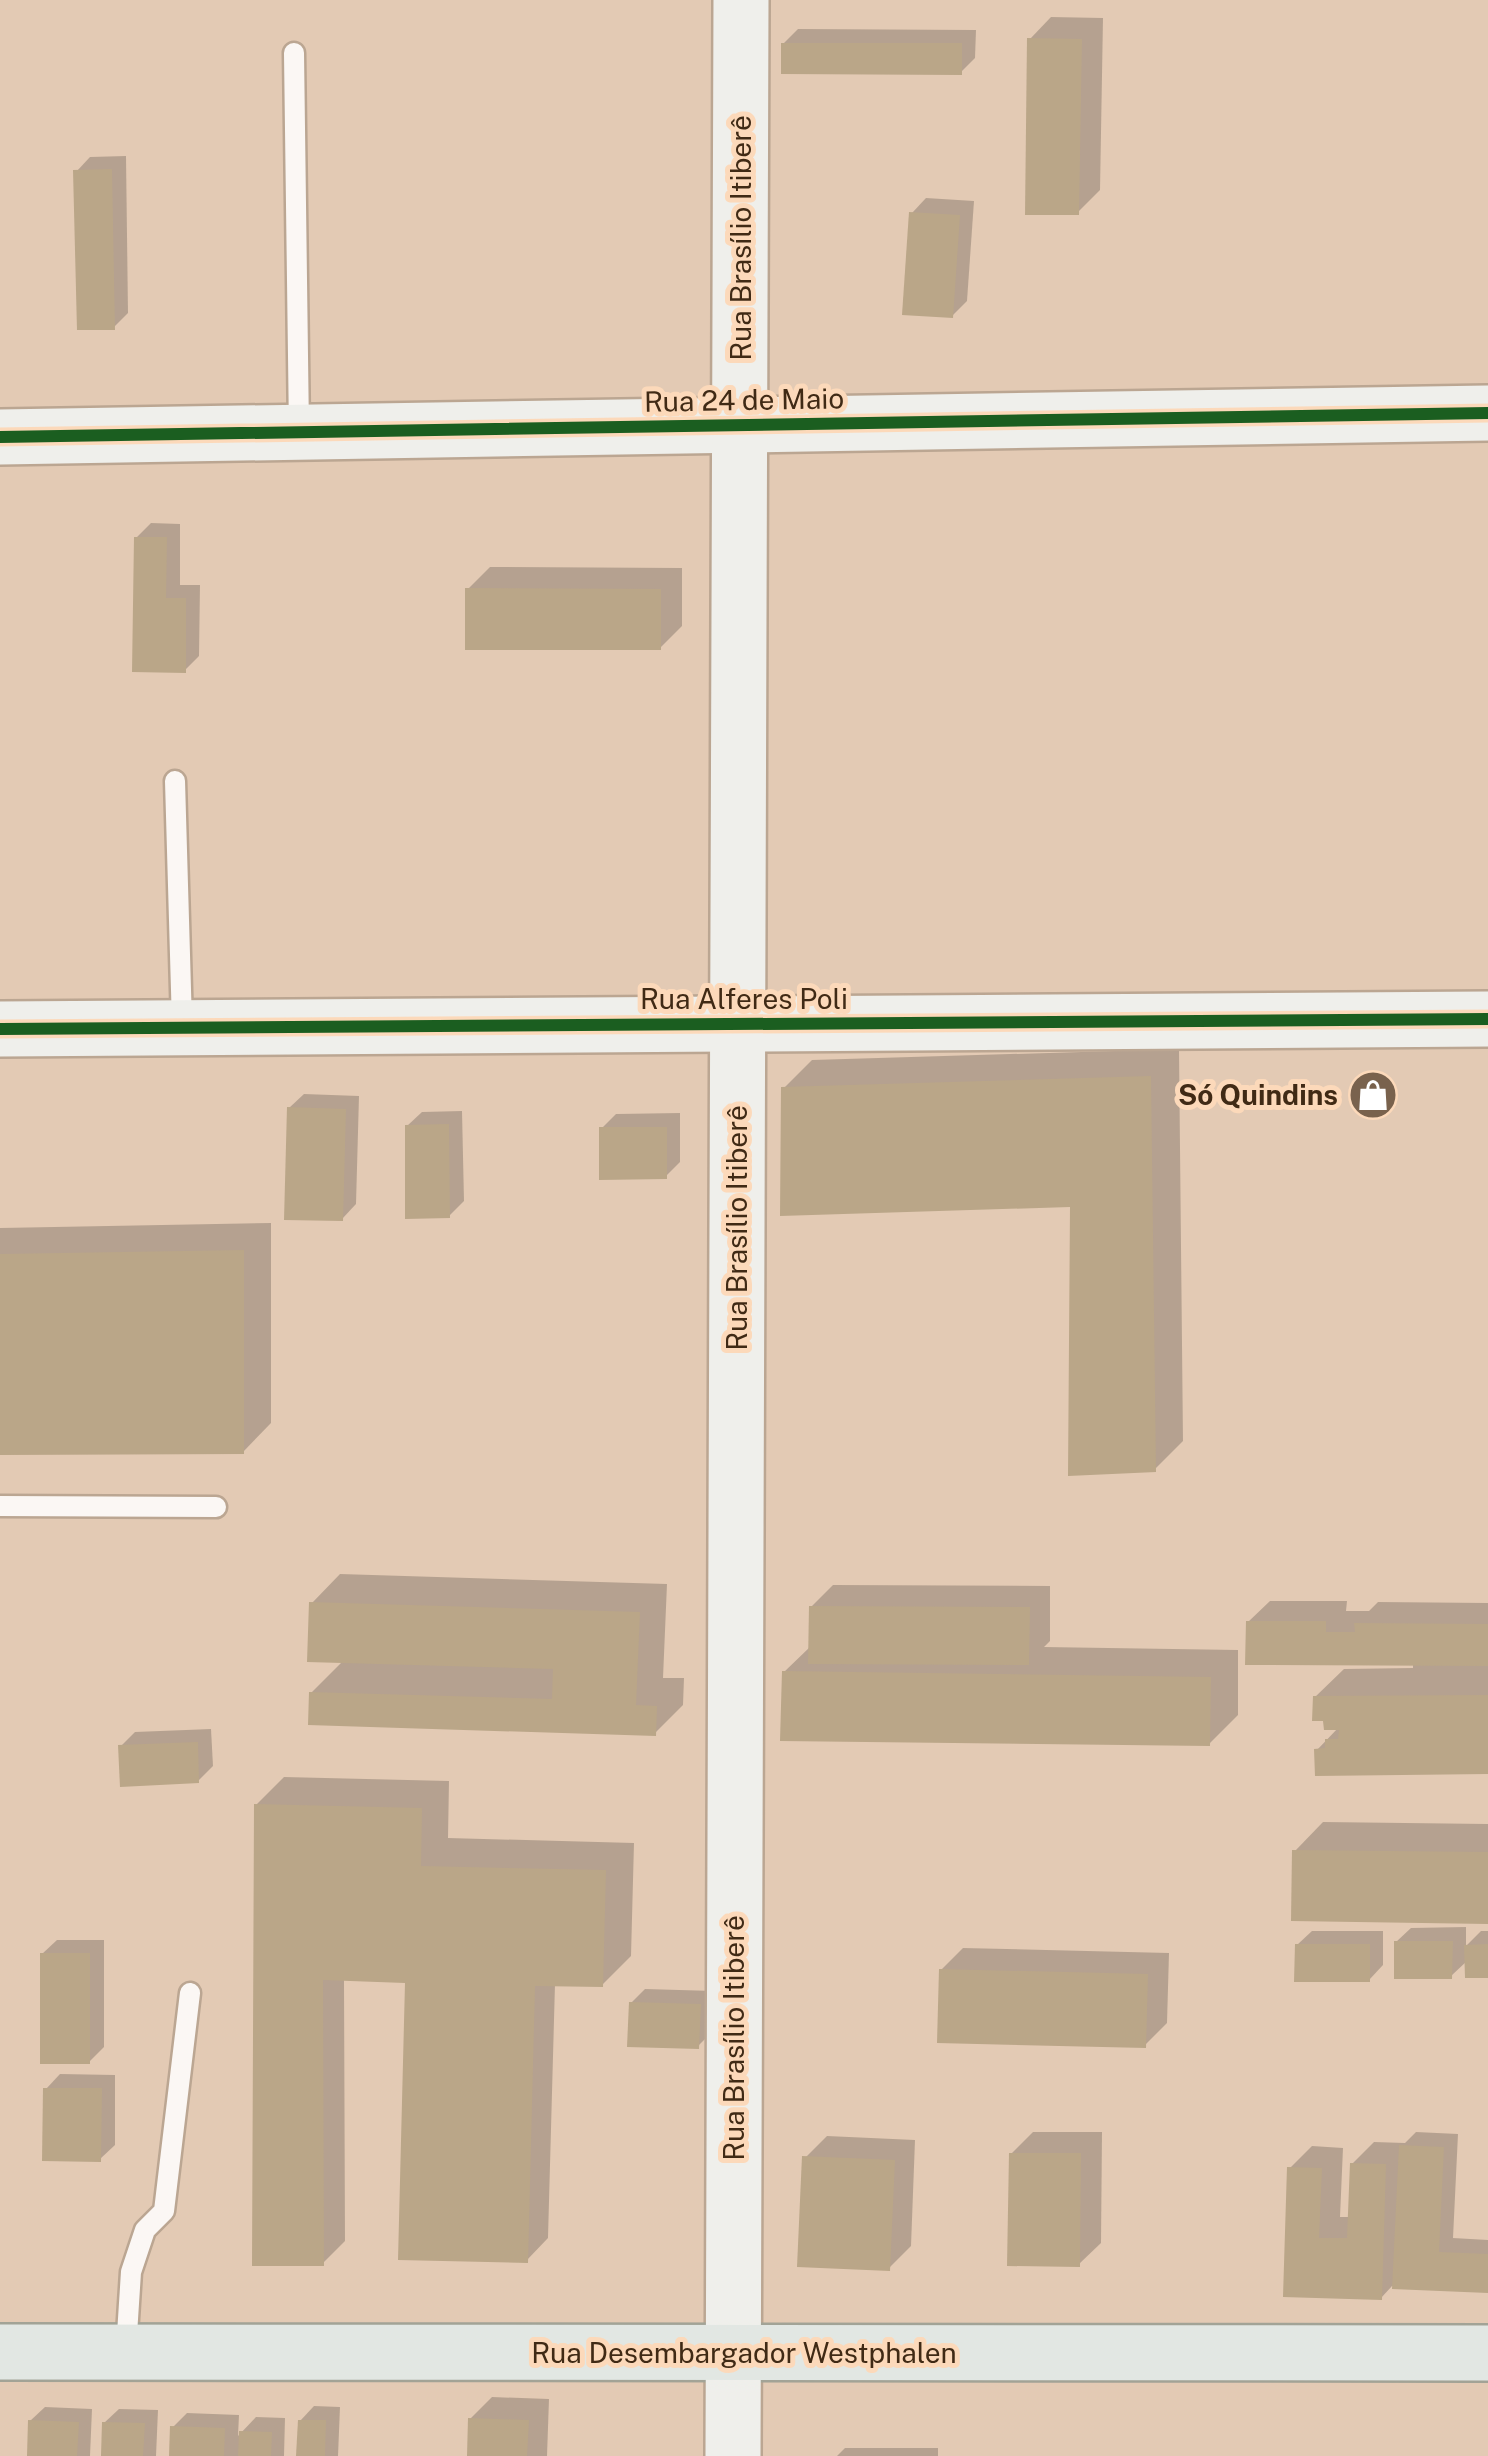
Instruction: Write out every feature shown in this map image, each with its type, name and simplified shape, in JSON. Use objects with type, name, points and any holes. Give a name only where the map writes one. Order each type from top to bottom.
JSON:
[{"type":"main road","name":"Rua Desembargador Westphalen","points":[[0,2352],[1488,2353]]},
{"type":"street","name":"Rua Brasílio Itiberê","points":[[733,2456],[742,0]]},
{"type":"street","name":"Rua 24 de Maio","points":[[0,437],[1488,413]]},
{"type":"street","name":"Rua Alferes Poli","points":[[0,1029],[1488,1019]]},
{"type":"lane","points":[[294,53],[300,432]]},
{"type":"lane","points":[[175,781],[182,1028]]},
{"type":"lane","points":[[0,1506],[216,1507]]},
{"type":"lane","points":[[126,2352],[130,2272],[145,2230],[164,2210],[190,1993]]},
{"type":"building","points":[[1027,38],[1082,39],[1079,215],[1025,215]]},
{"type":"building","points":[[781,43],[962,43],[962,75],[781,74]]},
{"type":"building","points":[[112,169],[115,330],[77,330],[73,170]]},
{"type":"building","points":[[909,212],[960,215],[953,318],[902,315]]},
{"type":"building","points":[[134,537],[167,537],[166,598],[186,598],[186,673],[132,672]]},
{"type":"building","points":[[465,588],[661,589],[661,650],[465,650]]},
{"type":"building","points":[[1151,1076],[1156,1472],[1068,1476],[1070,1207],[780,1216],[781,1087]]},
{"type":"building","points":[[287,1107],[346,1109],[343,1221],[284,1220]]},
{"type":"building","points":[[449,1124],[450,1218],[405,1219],[405,1125]]},
{"type":"building","points":[[599,1127],[667,1127],[667,1179],[599,1180]]},
{"type":"building","points":[[244,1250],[244,1454],[0,1455],[0,1254]]},
{"type":"building","points":[[309,1602],[640,1612],[636,1705],[657,1706],[656,1736],[308,1725],[309,1692],[552,1699],[553,1669],[307,1662]]},
{"type":"building","points":[[809,1606],[1030,1607],[1029,1665],[808,1664]]},
{"type":"building","points":[[1246,1621],[1326,1621],[1326,1632],[1355,1632],[1354,1623],[1488,1624],[1488,1666],[1245,1665]]},
{"type":"building","points":[[782,1671],[1211,1677],[1210,1746],[780,1741]]},
{"type":"building","points":[[1488,1695],[1488,1774],[1315,1776],[1314,1749],[1325,1748],[1325,1739],[1338,1739],[1339,1730],[1324,1730],[1323,1721],[1312,1721],[1313,1696]]},
{"type":"building","points":[[198,1742],[199,1783],[120,1787],[118,1745]]},
{"type":"building","points":[[254,1804],[422,1808],[421,1866],[606,1870],[603,1987],[535,1986],[528,2263],[398,2260],[405,1983],[323,1980],[324,2266],[252,2266]]},
{"type":"building","points":[[1292,1850],[1488,1852],[1488,1924],[1291,1921]]},
{"type":"building","points":[[1394,1941],[1453,1941],[1452,1979],[1394,1979]]},
{"type":"building","points":[[1295,1944],[1370,1944],[1370,1982],[1294,1982]]},
{"type":"building","points":[[1488,1944],[1488,1978],[1465,1978],[1464,1945]]},
{"type":"building","points":[[40,1953],[90,1953],[90,2064],[40,2064]]},
{"type":"building","points":[[939,1969],[1148,1974],[1146,2048],[937,2043]]},
{"type":"building","points":[[629,2002],[701,2004],[699,2049],[627,2047]]},
{"type":"building","points":[[43,2088],[102,2088],[101,2162],[42,2161]]},
{"type":"building","points":[[1399,2145],[1444,2147],[1439,2252],[1488,2254],[1488,2293],[1392,2289]]},
{"type":"building","points":[[1009,2153],[1081,2153],[1080,2267],[1007,2266]]},
{"type":"building","points":[[802,2156],[895,2160],[890,2271],[797,2267]]},
{"type":"building","points":[[1350,2163],[1386,2164],[1382,2300],[1283,2297],[1287,2167],[1322,2168],[1319,2238],[1347,2238]]},
{"type":"building","points":[[468,2418],[529,2420],[527,2456],[467,2456]]},
{"type":"building","points":[[28,2420],[79,2422],[77,2456],[27,2456]]},
{"type":"building","points":[[298,2420],[326,2420],[325,2456],[296,2456]]},
{"type":"building","points":[[102,2422],[145,2423],[143,2456],[101,2456]]},
{"type":"building","points":[[170,2426],[225,2428],[224,2456],[169,2456]]},
{"type":"building","points":[[239,2431],[272,2432],[271,2456],[238,2456]]},
{"type":"cycle path","points":[[0,437],[1488,413]]},
{"type":"cycle path","points":[[0,1029],[1488,1019]]},
{"type":"place","name":"Só Quindins","points":[[1373,1095]]}]
